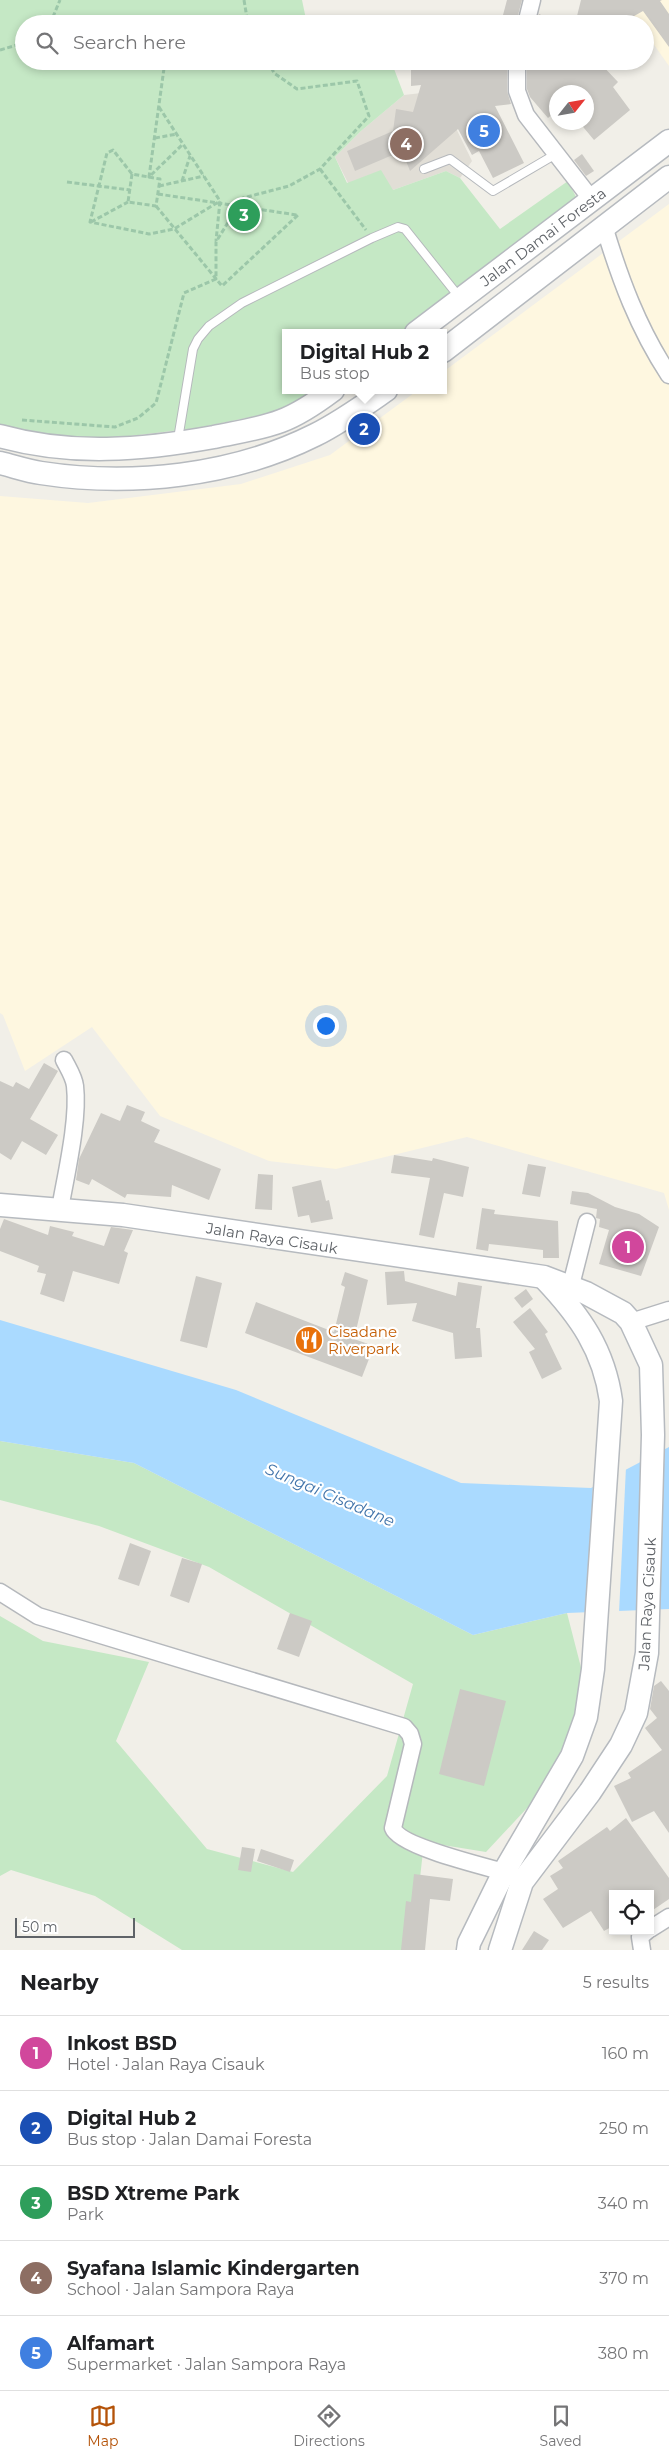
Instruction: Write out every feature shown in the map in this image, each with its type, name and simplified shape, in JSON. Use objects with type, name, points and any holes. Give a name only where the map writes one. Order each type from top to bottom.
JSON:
[{"type":"main road","name":"Jalan Damai Foresta","points":[[442,329],[461,300],[669,142]]},
{"type":"main road","name":"Jalan Damai Foresta","points":[[447,331],[604,226],[669,177]]},
{"type":"main road","points":[[0,436],[38,445],[73,450],[106,450],[178,444],[282,421],[299,413],[327,394]]},
{"type":"main road","points":[[0,462],[40,473],[99,479],[139,478],[226,466],[285,448],[315,435],[344,419],[380,394]]},
{"type":"main road","name":"Jalan Raya Cisauk","points":[[0,1205],[123,1215],[544,1277],[569,1294],[611,1305],[631,1322],[650,1365],[653,1435],[647,1653],[636,1713],[621,1744],[590,1792],[513,1877],[468,1943],[468,1950]]},
{"type":"main road","name":"Jalan Raya Cisauk","points":[[500,1950],[513,1877],[572,1756],[586,1717],[593,1669],[612,1401],[608,1379],[598,1349],[569,1294]]},
{"type":"street","points":[[528,15],[532,0]]},
{"type":"street","points":[[517,70],[517,91],[526,116],[592,200]]},
{"type":"street","points":[[604,226],[616,268],[636,319],[669,375]]},
{"type":"street","points":[[60,1209],[71,1145],[75,1092],[75,1084],[64,1060]]},
{"type":"street","points":[[569,1294],[588,1222]]},
{"type":"street","points":[[631,1322],[669,1310]]},
{"type":"street","points":[[0,1592],[38,1616],[404,1726],[410,1734],[413,1744],[394,1828],[395,1833],[401,1838],[428,1849],[513,1877]]},
{"type":"street","points":[[654,1927],[669,1917]]},
{"type":"street","points":[[642,1950],[640,1937],[643,1935]]},
{"type":"lane","points":[[424,169],[450,159],[493,191],[556,154]]},
{"type":"lane","points":[[178,444],[193,350],[198,339],[209,326],[242,304],[372,238],[398,227],[405,229],[461,300]]},
{"type":"path","points":[[54,15],[60,0]]},
{"type":"path","points":[[244,0],[246,15]]},
{"type":"path","points":[[0,50],[15,46]]},
{"type":"path","points":[[149,177],[165,70]]},
{"type":"path","points":[[216,242],[243,198],[289,186],[320,169],[369,116],[357,81],[297,89],[272,70]]},
{"type":"path","points":[[159,107],[220,201],[216,242],[216,279]]},
{"type":"path","points":[[155,138],[177,134]]},
{"type":"path","points":[[149,177],[183,144]]},
{"type":"path","points":[[90,222],[107,153],[113,150],[132,174],[160,179],[156,206]]},
{"type":"path","points":[[182,181],[190,155]]},
{"type":"path","points":[[320,169],[372,238]]},
{"type":"path","points":[[128,202],[132,174]]},
{"type":"path","points":[[159,186],[204,176]]},
{"type":"path","points":[[66,182],[130,190]]},
{"type":"path","points":[[90,222],[128,202],[156,206],[222,286],[298,215],[220,201],[158,194]]},
{"type":"path","points":[[90,222],[149,234],[174,229],[220,201]]},
{"type":"path","points":[[17,420],[115,427],[138,418],[156,403],[184,293],[216,279]]},
{"type":"shaded area","points":[[623,0],[669,0],[669,66],[654,45],[654,15],[633,15]]},
{"type":"shaded area","points":[[448,90],[450,116],[472,161],[460,178],[446,171],[393,190],[348,183],[335,157],[361,131],[404,95]]},
{"type":"shaded area","points":[[669,204],[669,1210],[664,1193],[467,1137],[336,1169],[269,1161],[160,1116],[92,1027],[25,1071],[3,1015],[0,1013],[0,496],[88,503],[241,484],[330,455],[413,394],[447,394],[447,369]]},
{"type":"green space","points":[[0,0],[302,0],[305,15],[15,15],[15,70],[394,70],[404,95],[361,131],[335,157],[347,183],[381,170],[393,190],[446,171],[460,178],[500,229],[568,181],[578,201],[513,245],[408,329],[282,329],[282,394],[310,394],[276,412],[197,428],[105,439],[14,435],[0,430]]},
{"type":"green space","points":[[0,1441],[134,1463],[473,1635],[567,1613],[585,1683],[555,1778],[486,1852],[424,1842],[412,1950],[182,1950],[95,1896],[11,1870],[0,1876],[0,1616],[43,1641],[149,1662],[116,1741],[207,1849],[293,1872],[387,1776],[413,1684],[209,1567],[99,1526],[0,1500]]},
{"type":"water","name":"Sungai Cisadane","points":[[0,1320],[236,1390],[461,1483],[591,1488],[669,1447],[669,1609],[567,1613],[473,1635],[134,1463],[0,1441]]},
{"type":"pier","points":[[626,1467],[619,1613],[587,1615],[593,1484]]},
{"type":"building","points":[[507,0],[522,0],[518,15],[503,15]]},
{"type":"building","points":[[581,0],[662,0],[660,1],[669,14],[669,47],[654,26],[654,15],[646,15],[643,11],[636,15],[577,15]]},
{"type":"building","points":[[411,70],[507,70],[507,91],[511,104],[495,106],[524,163],[493,178],[479,151],[472,155],[458,129],[410,171],[402,151],[355,171],[347,151],[393,131],[396,109],[413,112],[421,85],[411,86]]},
{"type":"building","points":[[527,70],[607,70],[618,82],[613,87],[630,110],[594,140],[586,130],[594,130],[594,85],[549,85],[548,118],[530,97],[527,89]]},
{"type":"building","points":[[582,154],[594,171],[586,176],[574,160]]},
{"type":"building","points":[[44,1063],[58,1071],[30,1119],[58,1135],[46,1155],[22,1141],[11,1160],[0,1153],[0,1081],[13,1087],[16,1082],[29,1089]]},
{"type":"building","points":[[127,1105],[145,1112],[141,1121],[160,1130],[154,1142],[221,1169],[209,1200],[172,1185],[171,1197],[127,1194],[125,1198],[92,1179],[89,1185],[76,1180],[79,1159],[101,1113],[120,1121]]},
{"type":"building","points":[[394,1155],[432,1161],[433,1158],[469,1167],[463,1197],[444,1193],[434,1238],[419,1235],[430,1178],[391,1173]]},
{"type":"building","points":[[528,1164],[546,1167],[540,1197],[522,1194]]},
{"type":"building","points":[[258,1174],[273,1175],[272,1210],[255,1209]]},
{"type":"building","points":[[321,1180],[326,1201],[329,1200],[333,1219],[311,1223],[309,1215],[298,1217],[292,1187]]},
{"type":"building","points":[[572,1191],[588,1193],[615,1207],[639,1214],[659,1227],[641,1276],[599,1264],[609,1230],[599,1227],[600,1219],[596,1218],[597,1209],[570,1204]]},
{"type":"building","points":[[482,1208],[495,1210],[494,1214],[558,1221],[559,1258],[543,1258],[543,1250],[489,1244],[488,1251],[476,1249]]},
{"type":"building","points":[[4,1219],[48,1235],[50,1226],[74,1232],[72,1236],[104,1246],[111,1227],[133,1230],[124,1251],[128,1253],[119,1284],[73,1271],[64,1302],[40,1294],[46,1274],[37,1272],[39,1266],[0,1251],[0,1229]]},
{"type":"building","points":[[404,1271],[405,1281],[456,1296],[458,1282],[482,1286],[476,1328],[480,1328],[482,1357],[455,1359],[453,1333],[412,1321],[417,1303],[387,1305],[385,1272]]},
{"type":"building","name":"Cisadane Riverpark","points":[[345,1272],[368,1280],[354,1339],[374,1346],[362,1377],[245,1333],[256,1302],[334,1332],[345,1287],[341,1285]]},
{"type":"building","points":[[196,1276],[222,1283],[207,1348],[180,1341]]},
{"type":"building","points":[[526,1289],[533,1299],[522,1308],[514,1298]]},
{"type":"building","points":[[530,1308],[548,1332],[545,1334],[562,1369],[542,1379],[529,1352],[535,1349],[513,1322]]},
{"type":"building","points":[[130,1543],[151,1551],[139,1586],[118,1579]]},
{"type":"building","points":[[182,1558],[202,1564],[189,1603],[170,1596]]},
{"type":"building","points":[[290,1613],[312,1621],[299,1657],[277,1649]]},
{"type":"building","points":[[661,1681],[669,1691],[669,1833],[654,1811],[632,1822],[614,1786],[631,1778],[628,1773],[662,1750],[645,1728],[657,1718],[650,1709],[654,1686]]},
{"type":"building","points":[[460,1689],[506,1701],[484,1786],[439,1774]]},
{"type":"building","points":[[626,1818],[669,1878],[669,1899],[654,1909],[654,1890],[609,1890],[609,1928],[604,1931],[591,1911],[563,1928],[543,1899],[558,1889],[550,1876],[563,1868],[558,1861],[607,1827],[610,1831]]},
{"type":"building","points":[[242,1847],[255,1849],[251,1872],[238,1870]]},
{"type":"building","points":[[261,1849],[294,1860],[290,1872],[257,1861]]},
{"type":"building","points":[[414,1874],[453,1879],[450,1901],[430,1899],[425,1950],[401,1950],[406,1901],[411,1902]]},
{"type":"building","points":[[534,1931],[549,1940],[542,1950],[522,1950]]},
{"type":"place","name":"Alfamart","points":[[484,131]]},
{"type":"place","name":"Syafana Islamic Kindergarten","points":[[406,144]]},
{"type":"place","name":"BSD Xtreme Park","points":[[244,215]]},
{"type":"place","name":"Digital Hub 2","points":[[364,429]]},
{"type":"place","name":"Inkost BSD","points":[[628,1247]]},
{"type":"place","name":"Cisadane Riverpark","points":[[309,1340]]}]
